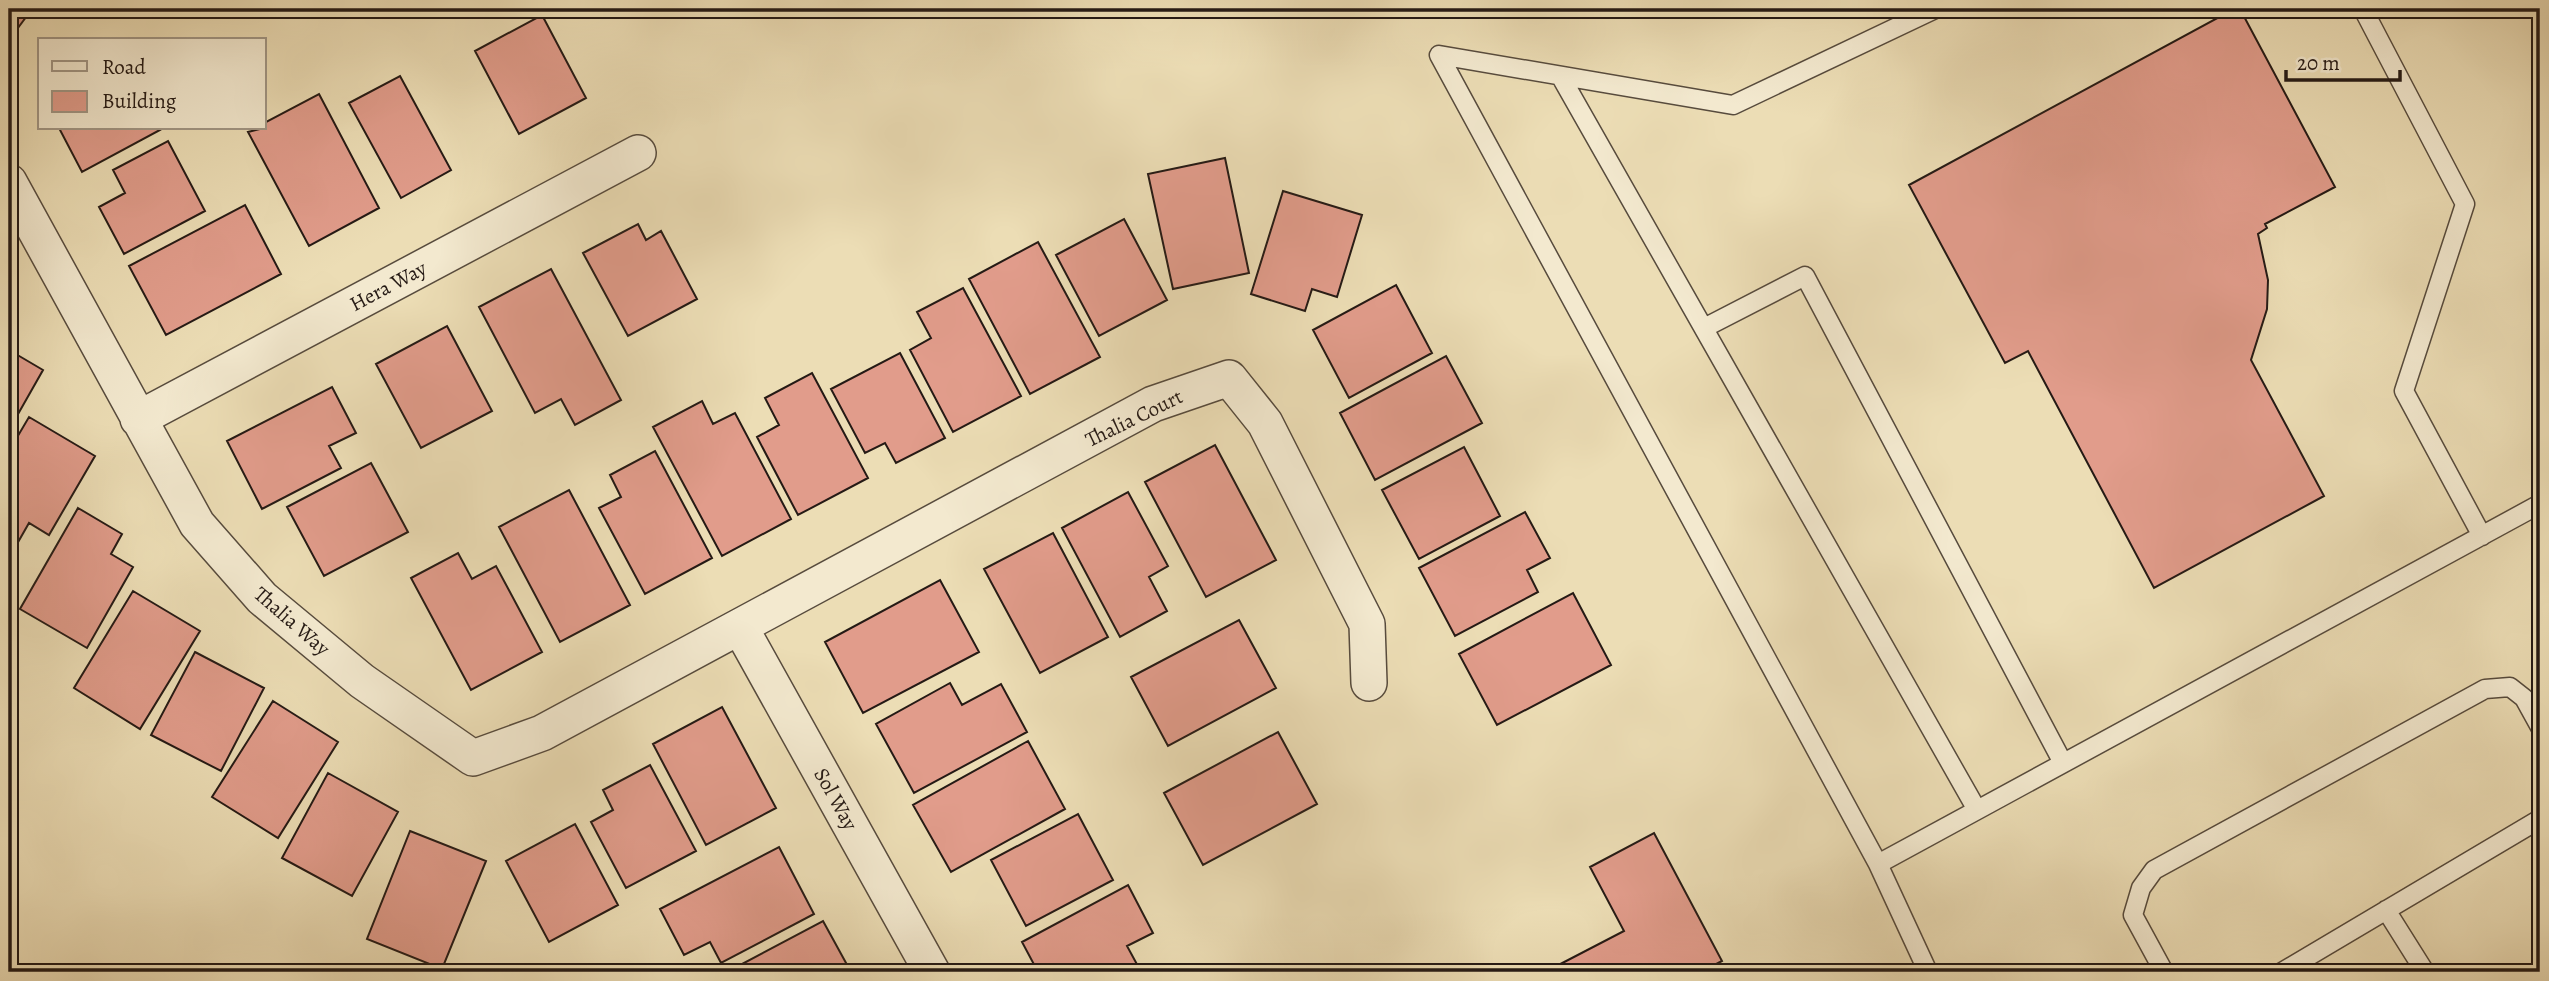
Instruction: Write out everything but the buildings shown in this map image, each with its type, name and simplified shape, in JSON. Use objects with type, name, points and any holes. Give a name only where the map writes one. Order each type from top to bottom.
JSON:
[{"type":"street","name":"Hera Way","points":[[138,419],[638,153]]},
{"type":"street","name":"Thalia Way","points":[[9,182],[197,524],[262,598],[362,681],[473,758],[542,733],[740,627]]},
{"type":"street","name":"Thalia Court","points":[[740,627],[1153,404],[1229,379],[1265,423],[1367,624],[1369,683]]},
{"type":"street","name":"Sol Way","points":[[740,627],[932,972]]},
{"type":"lane","points":[[1928,972],[1878,864],[1439,55],[1733,105],[1935,9]]},
{"type":"lane","points":[[2363,9],[2465,204],[2404,391],[2482,536]]},
{"type":"lane","points":[[1561,77],[1977,810]]},
{"type":"lane","points":[[1704,328],[1805,276],[2063,763]]},
{"type":"lane","points":[[1878,864],[2540,504]]},
{"type":"lane","points":[[2164,972],[2133,915],[2141,888],[2154,870],[2485,689],[2510,687],[2524,698],[2540,727]]},
{"type":"lane","points":[[2282,972],[2540,820]]},
{"type":"lane","points":[[2386,910],[2425,972]]}]
